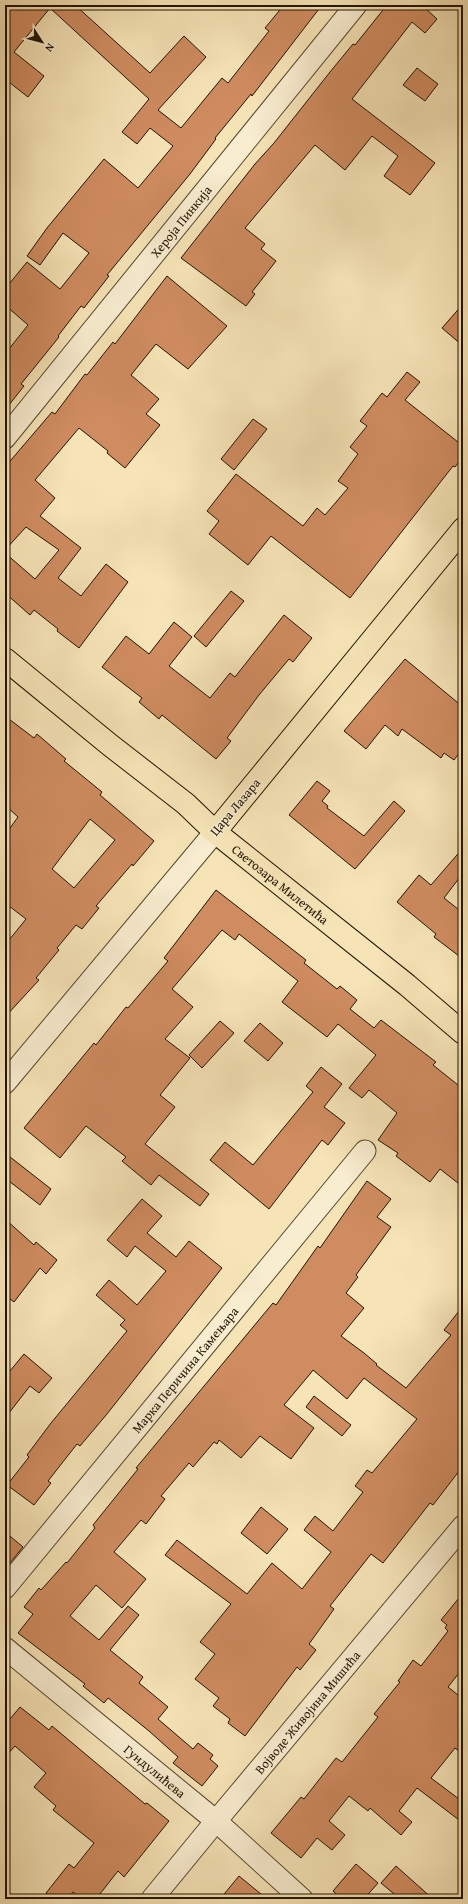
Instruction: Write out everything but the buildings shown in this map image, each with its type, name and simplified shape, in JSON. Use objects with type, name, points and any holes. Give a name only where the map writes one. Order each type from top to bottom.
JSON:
[{"type":"main road","name":"Цара Лазара","points":[[215,832],[463,529]]},
{"type":"main road","name":"Светозара Милетића","points":[[5,659],[110,745],[186,804],[215,832],[407,985],[463,1033]]},
{"type":"street","name":"Хероја Пинкија","points":[[5,438],[356,5]]},
{"type":"street","name":"Цара Лазара","points":[[5,1083],[215,832]]},
{"type":"street","name":"Марка Перичина Камењара","points":[[5,1588],[365,1151]]},
{"type":"street","name":"Војводе Живојина Мишића","points":[[152,1899],[463,1526]]},
{"type":"street","name":"Гундулићева","points":[[5,1648],[216,1821],[302,1899]]}]
